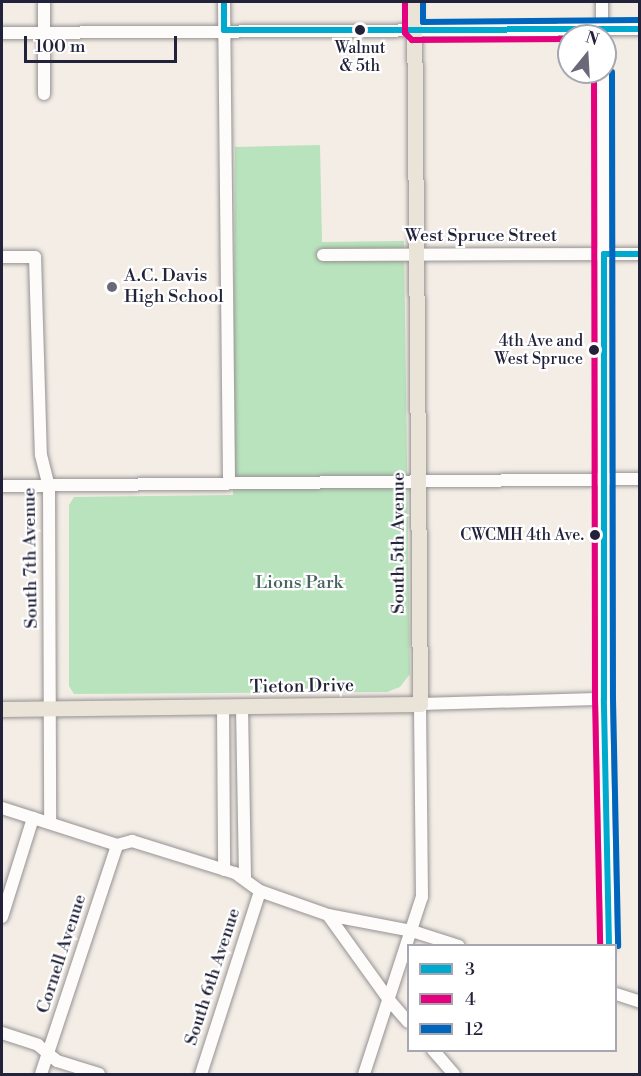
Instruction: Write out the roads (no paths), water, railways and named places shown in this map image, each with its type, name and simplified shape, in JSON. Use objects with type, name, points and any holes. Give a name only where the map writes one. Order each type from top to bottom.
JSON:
[{"type":"main road","name":"South 5th Avenue","points":[[414,2],[420,704]]},
{"type":"main road","name":"Tieton Drive","points":[[2,709],[420,704]]},
{"type":"street","points":[[44,2],[44,94]]},
{"type":"street","points":[[224,2],[229,483]]},
{"type":"street","points":[[602,2],[602,24]]},
{"type":"street","points":[[617,31],[639,29]]},
{"type":"street","points":[[2,33],[224,30],[557,33]]},
{"type":"street","points":[[603,84],[604,699],[609,944]]},
{"type":"street","name":"West Spruce Street","points":[[323,255],[639,254]]},
{"type":"street","name":"South 7th Avenue","points":[[2,257],[35,257],[41,455],[49,486],[50,824]]},
{"type":"street","points":[[2,486],[639,479]]},
{"type":"street","name":"Tieton Drive","points":[[420,704],[604,699]]},
{"type":"street","name":"South 5th Avenue","points":[[408,944],[422,897],[420,704]]},
{"type":"street","points":[[223,707],[224,870]]},
{"type":"street","points":[[242,707],[245,878]]},
{"type":"street","points":[[2,808],[117,845],[132,841],[224,870],[245,878],[260,891],[328,915],[412,931],[456,944]]},
{"type":"street","points":[[2,917],[33,818]]},
{"type":"street","name":"Cornell Avenue","points":[[42,1074],[117,845]]},
{"type":"street","name":"South 6th Avenue","points":[[201,1074],[260,891]]},
{"type":"street","points":[[328,915],[389,1000],[407,1021]]},
{"type":"street","name":"South 5th Avenue","points":[[364,1074],[407,946]]},
{"type":"street","points":[[617,995],[639,1002]]},
{"type":"street","points":[[2,1033],[38,1045],[57,1061],[99,1074]]},
{"type":"street","points":[[436,1052],[454,1074]]},
{"type":"place","name":"Walnut & 5th","points":[[360,30]]},
{"type":"place","name":"A.C. Davis High School","points":[[112,287]]},
{"type":"place","name":"4th Ave and West Spruce","points":[[594,350]]},
{"type":"place","name":"CWCMH 4th Ave.","points":[[595,535]]},
{"type":"park label","name":"Lions Park","points":[[299,583]]}]
